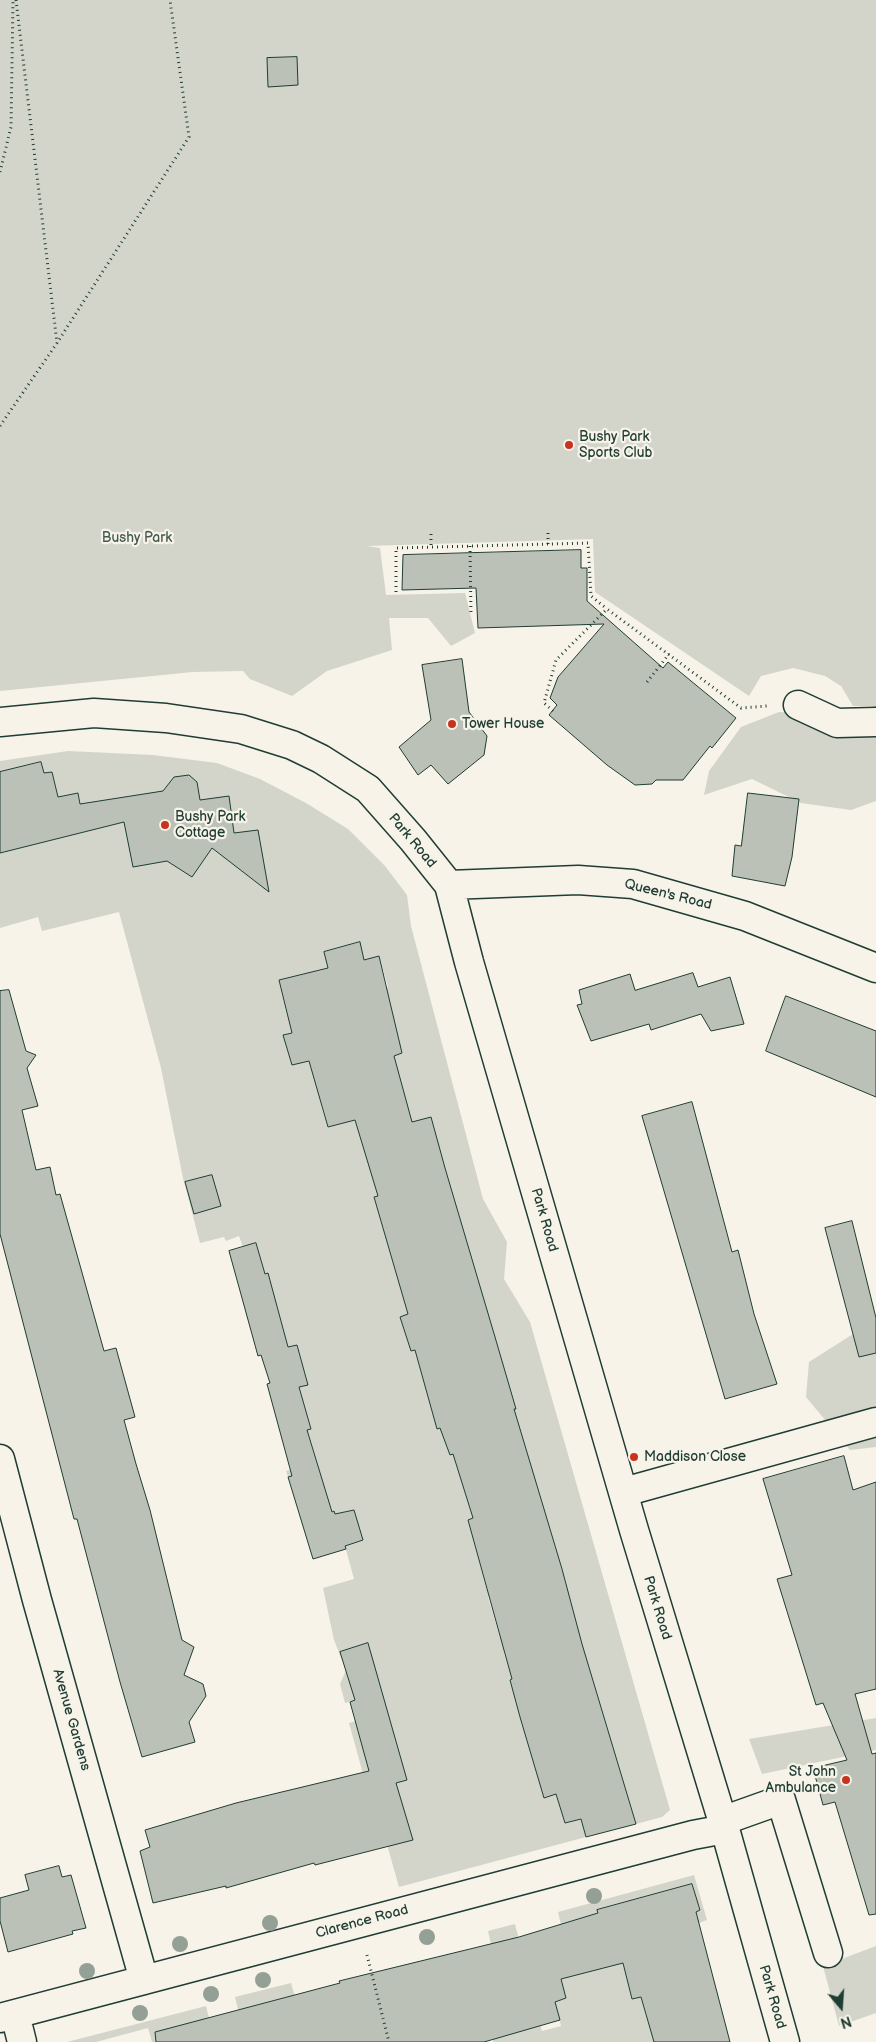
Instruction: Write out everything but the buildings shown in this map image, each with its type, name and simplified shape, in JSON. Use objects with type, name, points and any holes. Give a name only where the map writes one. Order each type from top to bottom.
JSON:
[{"type":"main road","points":[[798,705],[837,724],[876,722]]},
{"type":"main road","name":"Park Road","points":[[0,722],[94,713],[166,718],[241,729],[292,745],[321,759],[368,789],[408,834],[449,885],[469,962],[785,2042]]},
{"type":"main road","name":"Queen's Road","points":[[449,885],[525,880],[578,880],[633,884],[746,916],[876,968]]},
{"type":"main road","points":[[624,1492],[876,1422]]},
{"type":"main road","name":"Avenue Gardens","points":[[0,1459],[37,1600],[144,1980]]},
{"type":"main road","name":"Clarence Road","points":[[7,2016],[693,1835],[723,1825],[782,1800],[828,1953]]},
{"type":"main road","points":[[7,2016],[22,2042]]},
{"type":"path","points":[[0,172],[11,127],[15,0]]},
{"type":"path","points":[[15,0],[57,344]]},
{"type":"path","points":[[0,426],[57,344],[189,137],[170,0]]},
{"type":"path","points":[[548,532],[548,544]]},
{"type":"path","points":[[431,534],[431,548]]},
{"type":"path","points":[[396,592],[396,548],[588,543],[591,596],[606,608],[741,708],[798,705]]},
{"type":"path","points":[[470,546],[471,615]]},
{"type":"path","points":[[552,711],[544,703],[556,660],[606,608]]},
{"type":"path","points":[[647,682],[669,654]]},
{"type":"path","points":[[359,1924],[389,2042]]},
{"type":"green space","name":"Bushy Park Sports Club","points":[[0,0],[876,0],[876,801],[851,810],[801,803],[752,779],[704,795],[709,771],[741,727],[779,712],[862,716],[873,706],[853,706],[841,686],[825,676],[793,668],[761,676],[749,696],[595,592],[593,539],[367,546],[380,548],[386,595],[465,593],[475,633],[451,646],[428,618],[389,618],[392,650],[327,671],[292,696],[250,679],[243,671],[193,672],[0,691]]},
{"type":"green space","points":[[68,751],[153,755],[217,763],[260,779],[306,803],[348,829],[385,866],[407,895],[411,926],[483,1199],[507,1242],[504,1279],[530,1322],[670,1810],[662,1817],[636,1824],[610,1738],[563,1751],[564,1754],[534,1762],[544,1797],[556,1794],[565,1823],[581,1819],[586,1837],[399,1887],[386,1841],[371,1803],[349,1723],[386,1712],[380,1694],[345,1703],[340,1684],[346,1670],[334,1640],[323,1588],[354,1579],[345,1546],[362,1540],[354,1510],[335,1514],[334,1512],[302,1521],[297,1506],[325,1499],[317,1469],[288,1477],[286,1471],[317,1462],[307,1430],[311,1428],[302,1398],[273,1407],[273,1394],[308,1384],[297,1345],[288,1347],[278,1310],[247,1319],[238,1278],[264,1270],[256,1243],[243,1247],[239,1236],[226,1241],[224,1237],[200,1243],[183,1178],[161,1068],[119,912],[42,931],[38,917],[0,928],[0,853],[17,848],[4,798],[0,798],[0,761]],"holes":[[[41,762],[44,773],[52,772],[58,797],[78,793],[87,831],[21,847],[13,815],[23,813],[13,777],[21,775],[19,767]],[[359,942],[364,960],[379,956],[388,987],[372,991],[376,1006],[324,1019],[321,1006],[287,1014],[279,980],[328,968],[324,952]],[[349,1017],[353,1030],[394,1021],[402,1053],[393,1056],[407,1105],[393,1109],[397,1122],[368,1130],[364,1118],[328,1127],[321,1105],[330,1101],[317,1059],[294,1064],[287,1046],[286,1034]],[[446,1175],[469,1250],[420,1265],[418,1263],[395,1269],[374,1197]],[[471,1257],[492,1329],[443,1344],[441,1342],[411,1351],[400,1317],[412,1313],[401,1277]],[[495,1337],[515,1409],[466,1424],[465,1421],[437,1429],[418,1361],[445,1354],[445,1350]],[[516,1416],[537,1489],[470,1509],[459,1472],[473,1468],[468,1450],[450,1455],[444,1437]],[[540,1496],[562,1569],[487,1590],[468,1520],[491,1513],[491,1510]],[[563,1576],[583,1651],[534,1665],[532,1660],[523,1663],[523,1666],[510,1670],[504,1653],[508,1652],[503,1634],[499,1634],[488,1597]],[[586,1658],[608,1731],[531,1753],[510,1680]]]},
{"type":"green space","points":[[864,1327],[876,1327],[876,1447],[850,1450],[806,1397],[809,1362]]},
{"type":"green space","points":[[876,1718],[876,1750],[762,1774],[749,1739]]},
{"type":"green space","points":[[694,1875],[707,1920],[699,1923],[665,1920],[700,1910],[692,1884],[597,1910],[650,1956],[628,1983],[632,1999],[641,1997],[650,2029],[656,2028],[686,2042],[493,2042],[493,2039],[514,2033],[513,1939],[491,1944],[488,1931],[515,1924],[542,2031],[561,2026],[555,2002],[566,1998],[555,1957],[561,1925],[558,1912]]},
{"type":"green space","points":[[876,1946],[876,2013],[839,2026],[823,1966]]},
{"type":"green space","points":[[291,1983],[308,2042],[298,2036],[287,1997],[246,2008],[246,2042],[235,1997]]},
{"type":"green space","points":[[206,2006],[209,2018],[195,2042],[152,2042],[148,2028],[96,2042],[67,2042]]},
{"type":"place","name":"Bushy Park Sports Club","points":[[569,445]]},
{"type":"place","name":"Tower House","points":[[452,724]]},
{"type":"place","name":"Bushy Park Cottage","points":[[165,825]]},
{"type":"place","name":"Maddison Close","points":[[634,1457]]},
{"type":"place","name":"St John Ambulance","points":[[846,1780]]},
{"type":"park label","name":"Bushy Park","points":[[137,538]]}]
